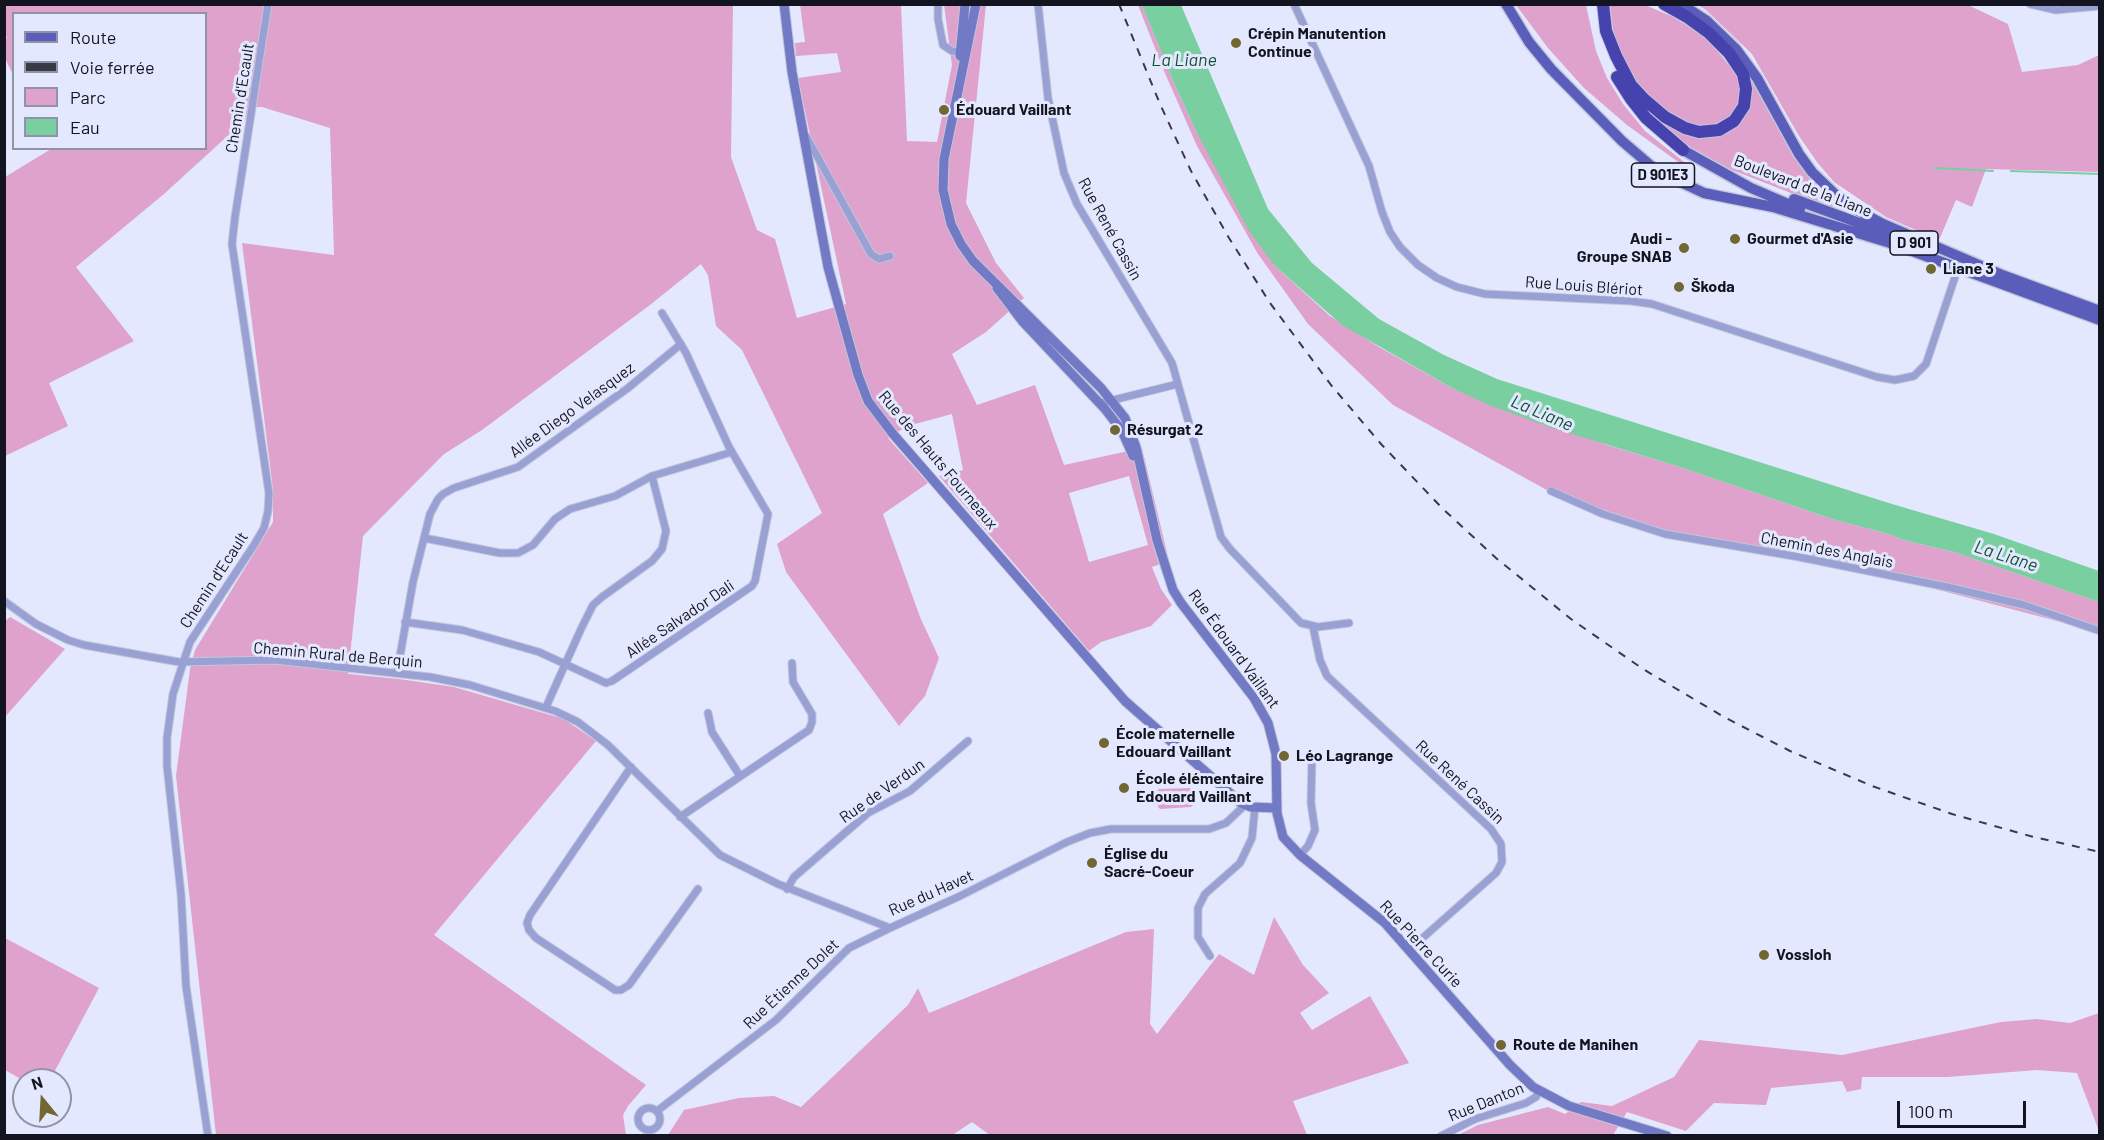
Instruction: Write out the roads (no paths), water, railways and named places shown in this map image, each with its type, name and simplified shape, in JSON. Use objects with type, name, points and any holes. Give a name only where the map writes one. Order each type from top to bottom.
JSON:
[{"type":"highway","points":[[1600,8],[1618,62],[1631,85],[1644,99],[1665,117],[1684,128],[1699,132],[1719,130],[1734,121],[1744,106],[1746,89],[1743,74],[1725,48],[1710,33],[1693,20],[1664,4]]},
{"type":"highway","name":"D 901","points":[[1600,8],[1605,49],[1622,86],[1651,123],[1683,150]]},
{"type":"main road","name":"Boulevard de la Liane","points":[[1506,4],[1529,42],[1551,69],[1622,141],[1657,171],[1704,193],[1773,207],[1887,242]]},
{"type":"main road","name":"Boulevard de la Liane","points":[[1681,4],[1713,26],[1736,49],[1757,78],[1802,159],[1836,196],[1889,227],[2000,274]]},
{"type":"main road","name":"D 901","points":[[1683,150],[1710,166]]},
{"type":"main road","name":"Boulevard de la Liane","points":[[1710,166],[1777,200],[2100,320]]},
{"type":"main road","name":"Boulevard de la Liane","points":[[1710,166],[1777,193],[2100,311]]},
{"type":"street","name":"Chemin d'Ecault","points":[[208,1136],[187,992],[180,882],[167,766],[167,738],[172,700],[193,637],[255,545],[264,528],[268,511],[269,494],[232,244],[233,225],[268,4]]},
{"type":"street","name":"Rue des Hauts Fourneaux","points":[[784,4],[801,128],[834,292],[860,383],[871,406],[1120,695],[1189,759],[1250,806]]},
{"type":"street","points":[[938,4],[942,43],[947,49],[963,52]]},
{"type":"street","name":"Rue Édouard Vaillant","points":[[965,4],[963,52],[944,159],[944,198],[957,237],[1023,322],[1101,403],[1122,431],[1141,475]]},
{"type":"street","name":"Rue Édouard Vaillant","points":[[963,52],[976,4]]},
{"type":"street","name":"Rue René Cassin","points":[[1038,4],[1048,98],[1066,178],[1077,204],[1170,358],[1224,541],[1298,621],[1313,627],[1320,660],[1328,676],[1491,829],[1501,844],[1503,862],[1496,873],[1409,950]]},
{"type":"street","name":"Rue Louis Blériot","points":[[1294,4],[1369,166],[1390,232],[1400,247],[1418,265],[1437,278],[1457,287],[1485,294],[1631,300],[1652,304],[1877,377],[1900,380],[1918,374],[1926,364],[1958,268]]},
{"type":"street","points":[[2030,4],[2056,10],[2100,6]]},
{"type":"street","points":[[801,128],[869,250],[879,259],[890,256]]},
{"type":"street","name":"Rue Édouard Vaillant","points":[[984,272],[1009,294],[1112,400],[1125,418],[1132,434],[1163,560],[1173,590],[1254,698],[1266,718],[1276,754],[1277,808]]},
{"type":"street","name":"Allée Salvador Dali","points":[[405,622],[462,630],[539,652],[604,682],[609,682],[752,586],[755,581],[768,514],[732,452],[681,344],[662,313]]},
{"type":"street","name":"Allée Diego Velasquez","points":[[397,673],[405,622],[424,538],[433,507],[443,494],[454,488],[518,467],[628,387],[681,344]]},
{"type":"street","points":[[1101,403],[1178,384]]},
{"type":"street","points":[[424,538],[500,553],[518,553],[534,544],[549,525],[574,508],[615,496],[652,476],[732,452]]},
{"type":"street","points":[[546,707],[583,624],[596,603],[652,561],[662,549],[666,531],[652,476]]},
{"type":"street","name":"Chemin des Anglais","points":[[1551,491],[1603,514],[1665,534],[1799,557],[1952,588],[2018,604],[2100,632]]},
{"type":"street","name":"Chemin Rural de Berquin","points":[[4,601],[31,621],[73,642],[183,662],[275,660],[457,682],[546,707],[573,719],[598,737]]},
{"type":"street","points":[[1313,627],[1349,622]]},
{"type":"street","points":[[680,817],[802,735],[811,726],[810,710],[793,682],[792,663]]},
{"type":"street","points":[[708,713],[712,732],[740,776]]},
{"type":"street","name":"Rue du Havet","points":[[598,737],[720,855],[787,889],[890,928],[1094,831],[1209,829],[1226,823],[1250,806]]},
{"type":"street","name":"Rue de Verdun","points":[[787,889],[794,877],[868,813],[910,791],[968,741]]},
{"type":"street","points":[[1300,855],[1308,846],[1315,830],[1311,800],[1312,758]]},
{"type":"street","points":[[631,767],[530,915],[527,923],[529,930],[536,938],[615,990],[621,990],[629,985],[698,889]]},
{"type":"street","points":[[1210,956],[1198,937],[1198,908],[1205,894],[1240,863],[1252,838],[1250,806],[1277,808]]},
{"type":"street","name":"Rue Pierre Curie","points":[[1277,808],[1278,823],[1283,837],[1300,855],[1381,920],[1510,1065],[1538,1092],[1582,1111],[1667,1136]]},
{"type":"street","name":"Rue Étienne Dolet","points":[[657,1111],[776,1020],[849,948],[890,928]]},
{"type":"street","name":"Rue Danton","points":[[1442,1136],[1475,1119],[1533,1100],[1538,1092]]},
{"type":"water","name":"La Liane","points":[[1142,5],[1181,5],[1268,209],[1312,263],[1379,319],[1444,355],[1497,379],[1994,534],[2099,571],[2099,602],[1954,552],[1832,519],[1680,467],[1549,427],[1489,405],[1452,388],[1342,325],[1276,267],[1249,231],[1196,131]]},
{"type":"waterway","points":[[1935,168],[1993,171]]},
{"type":"waterway","points":[[2011,171],[2100,174]]},
{"type":"railway","points":[[1119,4],[1160,104],[1191,171],[1229,238],[1270,303],[1331,385],[1381,444],[1442,508],[1496,558],[1571,619],[1643,669],[1724,717],[1790,751],[1872,786],[1952,814],[2030,836],[2100,852]]},
{"type":"place","name":"Crépin Manutention Continue","points":[[1236,43]]},
{"type":"place","name":"Édouard Vaillant","points":[[944,110]]},
{"type":"place","name":"Gourmet d'Asie","points":[[1735,239]]},
{"type":"place","name":"Audi - Groupe SNAB","points":[[1684,248]]},
{"type":"place","name":"Liane 3","points":[[1931,269]]},
{"type":"place","name":"Škoda","points":[[1679,287]]},
{"type":"place","name":"Résurgat 2","points":[[1115,430]]},
{"type":"place","name":"École maternelle Edouard Vaillant","points":[[1104,743]]},
{"type":"place","name":"Léo Lagrange","points":[[1284,756]]},
{"type":"place","name":"École élémentaire Edouard Vaillant","points":[[1124,788]]},
{"type":"place","name":"Église du Sacré-Coeur","points":[[1092,863]]},
{"type":"place","name":"Vossloh","points":[[1764,955]]},
{"type":"place","name":"Route de Manihen","points":[[1501,1045]]}]
